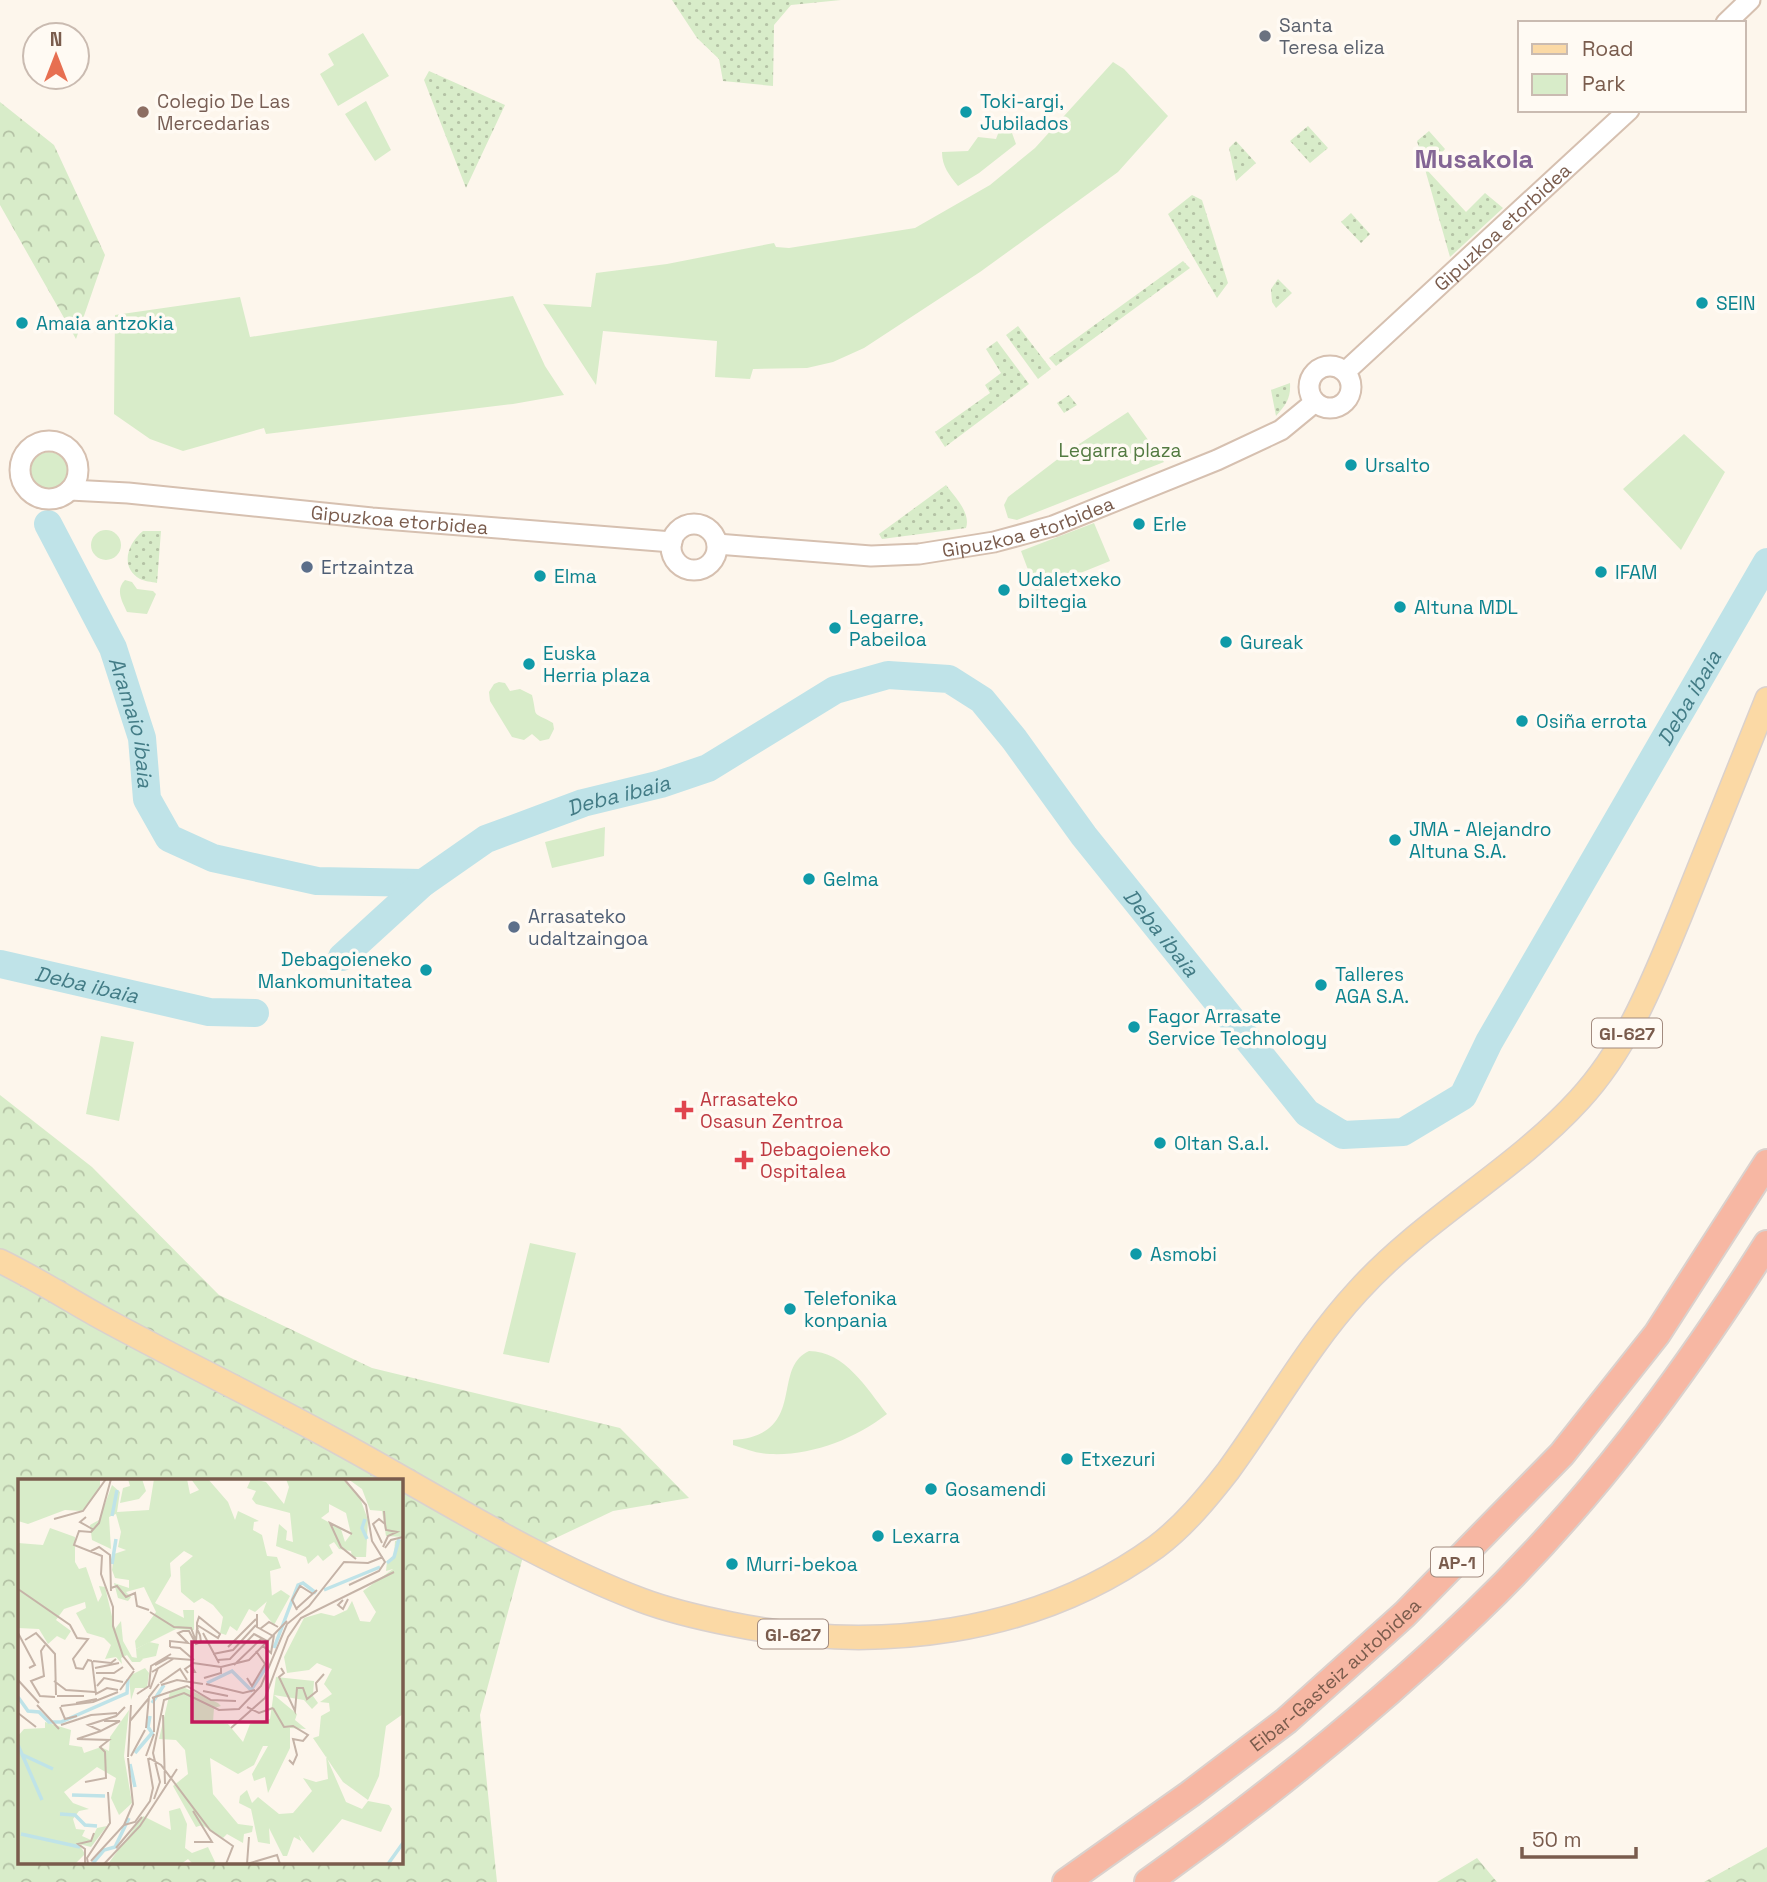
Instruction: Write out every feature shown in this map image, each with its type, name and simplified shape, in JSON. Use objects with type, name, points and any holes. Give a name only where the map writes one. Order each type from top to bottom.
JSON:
[{"type":"highway","name":"Eibar-Gasteiz autobidea","points":[[1066,1882],[1190,1794],[1286,1721],[1405,1614],[1562,1454],[1657,1335],[1767,1163]]},
{"type":"highway","name":"AP-1","points":[[1148,1882],[1301,1768],[1476,1613],[1552,1533],[1615,1460],[1670,1390],[1721,1318],[1767,1244]]},
{"type":"highway","points":[[1721,1318],[1743,1304],[1767,1274]]},
{"type":"main road","name":"GI-627","points":[[0,1261],[592,1580],[647,1602],[731,1624],[811,1636],[869,1638],[937,1632],[1054,1604],[1106,1580],[1169,1536],[1211,1494],[1358,1290],[1422,1232],[1557,1124],[1602,1073],[1639,1013],[1767,699]]},
{"type":"street","points":[[1728,21],[1750,0]]},
{"type":"street","name":"Gipuzkoa etorbidea","points":[[1345,372],[1627,112]]},
{"type":"street","points":[[1326,366],[1333,366],[1345,372],[1351,391],[1345,402],[1340,406],[1326,408],[1315,402],[1309,391],[1314,372],[1326,366]]},
{"type":"street","name":"Gipuzkoa etorbidea","points":[[717,544],[871,556],[919,554],[994,542],[1053,526],[1217,460],[1281,430],[1315,402]]},
{"type":"street","points":[[49,442],[65,446],[78,467],[76,480],[70,490],[59,498],[33,495],[20,478],[21,462],[28,450],[34,445],[49,442]]},
{"type":"street","name":"Gipuzkoa etorbidea","points":[[78,467],[98,480],[128,493]]},
{"type":"street","name":"Gipuzkoa etorbidea","points":[[70,490],[128,493],[372,518],[672,541]]},
{"type":"street","points":[[699,524],[711,531],[717,544],[714,558],[704,568],[683,566],[677,562],[672,541],[685,526],[699,524]]},
{"type":"green space","points":[[672,0],[841,0],[791,5],[774,25],[773,86],[723,81],[719,59],[697,38]]},
{"type":"green space","points":[[363,33],[389,76],[338,106],[320,74],[334,65],[328,54]]},
{"type":"green space","points":[[1113,62],[1124,69],[1168,116],[1118,172],[980,272],[864,348],[833,362],[807,368],[753,369],[750,379],[715,377],[717,341],[603,331],[596,385],[543,304],[591,307],[596,273],[667,264],[774,243],[776,247],[789,248],[915,228],[990,185],[1035,148]]},
{"type":"green space","points":[[429,71],[505,105],[466,188],[424,80]]},
{"type":"green space","points":[[366,101],[391,150],[375,161],[345,114]]},
{"type":"green space","points":[[0,102],[54,145],[105,255],[76,339],[0,205]]},
{"type":"green space","points":[[1008,122],[1016,144],[958,186],[943,162],[942,152],[968,151],[978,137],[996,139],[1001,126]]},
{"type":"green space","points":[[1308,126],[1328,148],[1310,163],[1290,141]]},
{"type":"green space","points":[[1429,131],[1445,149],[1427,170],[1466,212],[1485,193],[1503,208],[1450,257],[1417,141]]},
{"type":"green space","points":[[1236,141],[1256,163],[1236,181],[1229,148]]},
{"type":"green space","points":[[1192,195],[1202,200],[1228,283],[1217,298],[1168,214]]},
{"type":"green space","points":[[1351,213],[1370,234],[1361,243],[1341,222]]},
{"type":"green space","points":[[1183,261],[1190,268],[1056,366],[1049,358]]},
{"type":"green space","points":[[1278,279],[1292,293],[1276,308],[1272,302],[1271,289]]},
{"type":"green space","points":[[513,296],[545,366],[564,395],[513,404],[266,434],[264,428],[183,451],[150,439],[114,414],[115,315],[240,297],[250,337]]},
{"type":"green space","points":[[1018,326],[1051,369],[1038,379],[1006,335]]},
{"type":"green space","points":[[997,341],[1029,384],[945,447],[935,432],[990,393],[985,385],[1001,373],[986,349]]},
{"type":"green space","points":[[1290,383],[1287,401],[1276,416],[1271,390]]},
{"type":"green space","points":[[1069,395],[1077,405],[1064,413],[1057,403]]},
{"type":"green space","name":"Legarra plaza","points":[[1128,412],[1164,462],[1017,520],[1008,518],[1004,505],[1008,497],[1067,452]]},
{"type":"green space","points":[[1684,434],[1725,472],[1681,550],[1623,489]]},
{"type":"green space","points":[[49,452],[63,458],[69,472],[63,486],[49,492],[35,486],[29,472],[35,458]]},
{"type":"green space","points":[[946,485],[964,511],[966,528],[882,539],[879,534]]},
{"type":"green space","points":[[1094,523],[1110,561],[1036,591],[1021,551]]},
{"type":"green space","points":[[106,530],[117,534],[121,545],[117,556],[106,560],[95,556],[91,545],[95,534]]},
{"type":"green space","points":[[143,531],[161,531],[157,583],[140,579],[129,568],[130,548]]},
{"type":"green space","points":[[125,580],[132,582],[137,589],[153,591],[156,594],[147,614],[127,612],[120,592]]},
{"type":"green space","points":[[505,683],[510,691],[520,689],[532,695],[536,714],[553,723],[554,729],[549,739],[540,741],[532,734],[524,740],[512,737],[490,701],[489,692],[494,684]]},
{"type":"green space","points":[[605,827],[604,856],[552,868],[545,842]]},
{"type":"green space","points":[[101,1036],[134,1042],[119,1121],[86,1114]]},
{"type":"green space","points":[[0,1095],[92,1167],[219,1295],[372,1368],[620,1428],[689,1498],[613,1511],[524,1553],[480,1715],[497,1882],[0,1882]]},
{"type":"green space","points":[[530,1243],[576,1253],[549,1363],[503,1354]]},
{"type":"green space","points":[[809,1351],[834,1357],[844,1364],[887,1414],[847,1438],[817,1449],[765,1454],[733,1445],[733,1440],[756,1435],[771,1426],[780,1414],[791,1372],[798,1360]]},
{"type":"green space","points":[[1767,1847],[1767,1882],[1704,1882]]},
{"type":"green space","points":[[1477,1858],[1497,1882],[1437,1882]]},
{"type":"waterway","name":"Aramaio ibaia","points":[[48,524],[113,648],[142,738],[147,799],[169,838],[213,858],[317,881],[423,883]]},
{"type":"waterway","name":"Deba ibaia","points":[[342,957],[423,883],[486,839],[583,803],[661,784],[708,768],[835,690],[888,675],[949,679],[982,700],[1014,739],[1084,836],[1307,1113],[1343,1135],[1403,1132],[1463,1096],[1489,1042],[1767,562]]},
{"type":"waterway","name":"Deba ibaia","points":[[0,964],[209,1012],[255,1013]]},
{"type":"place","name":"Santa Teresa eliza","points":[[1265,36]]},
{"type":"place","name":"Colegio De Las Mercedarias","points":[[143,112]]},
{"type":"place","name":"Toki-argi, Jubilados","points":[[966,112]]},
{"type":"place","name":"SEIN","points":[[1702,303]]},
{"type":"place","name":"Amaia antzokia","points":[[22,323]]},
{"type":"place","name":"Ursalto","points":[[1351,465]]},
{"type":"place","name":"Erle","points":[[1139,524]]},
{"type":"place","name":"Ertzaintza","points":[[307,567]]},
{"type":"place","name":"IFAM","points":[[1601,572]]},
{"type":"place","name":"Elma","points":[[540,576]]},
{"type":"place","name":"Udaletxeko biltegia","points":[[1004,590]]},
{"type":"place","name":"Altuna MDL","points":[[1400,607]]},
{"type":"place","name":"Legarre, Pabeiloa","points":[[835,628]]},
{"type":"place","name":"Gureak","points":[[1226,642]]},
{"type":"place","name":"Euska Herria plaza","points":[[529,664]]},
{"type":"place","name":"Osiña errota","points":[[1522,721]]},
{"type":"place","name":"JMA - Alejandro Altuna S.A.","points":[[1395,840]]},
{"type":"place","name":"Gelma","points":[[809,879]]},
{"type":"place","name":"Arrasateko udaltzaingoa","points":[[514,927]]},
{"type":"place","name":"Debagoieneko Mankomunitatea","points":[[426,970]]},
{"type":"place","name":"Talleres AGA S.A.","points":[[1321,985]]},
{"type":"place","name":"Fagor Arrasate Service Technology","points":[[1134,1027]]},
{"type":"place","name":"Arrasateko Osasun Zentroa","points":[[684,1110]]},
{"type":"place","name":"Oltan S.a.l.","points":[[1160,1143]]},
{"type":"place","name":"Debagoieneko Ospitalea","points":[[744,1160]]},
{"type":"place","name":"Asmobi","points":[[1136,1254]]},
{"type":"place","name":"Telefonika konpania","points":[[790,1309]]},
{"type":"place","name":"Etxezuri","points":[[1067,1459]]},
{"type":"place","name":"Gosamendi","points":[[931,1489]]},
{"type":"place","name":"Lexarra","points":[[878,1536]]},
{"type":"place","name":"Murri-bekoa","points":[[732,1564]]},
{"type":"district","name":"Musakola","points":[[1474,159]]}]
